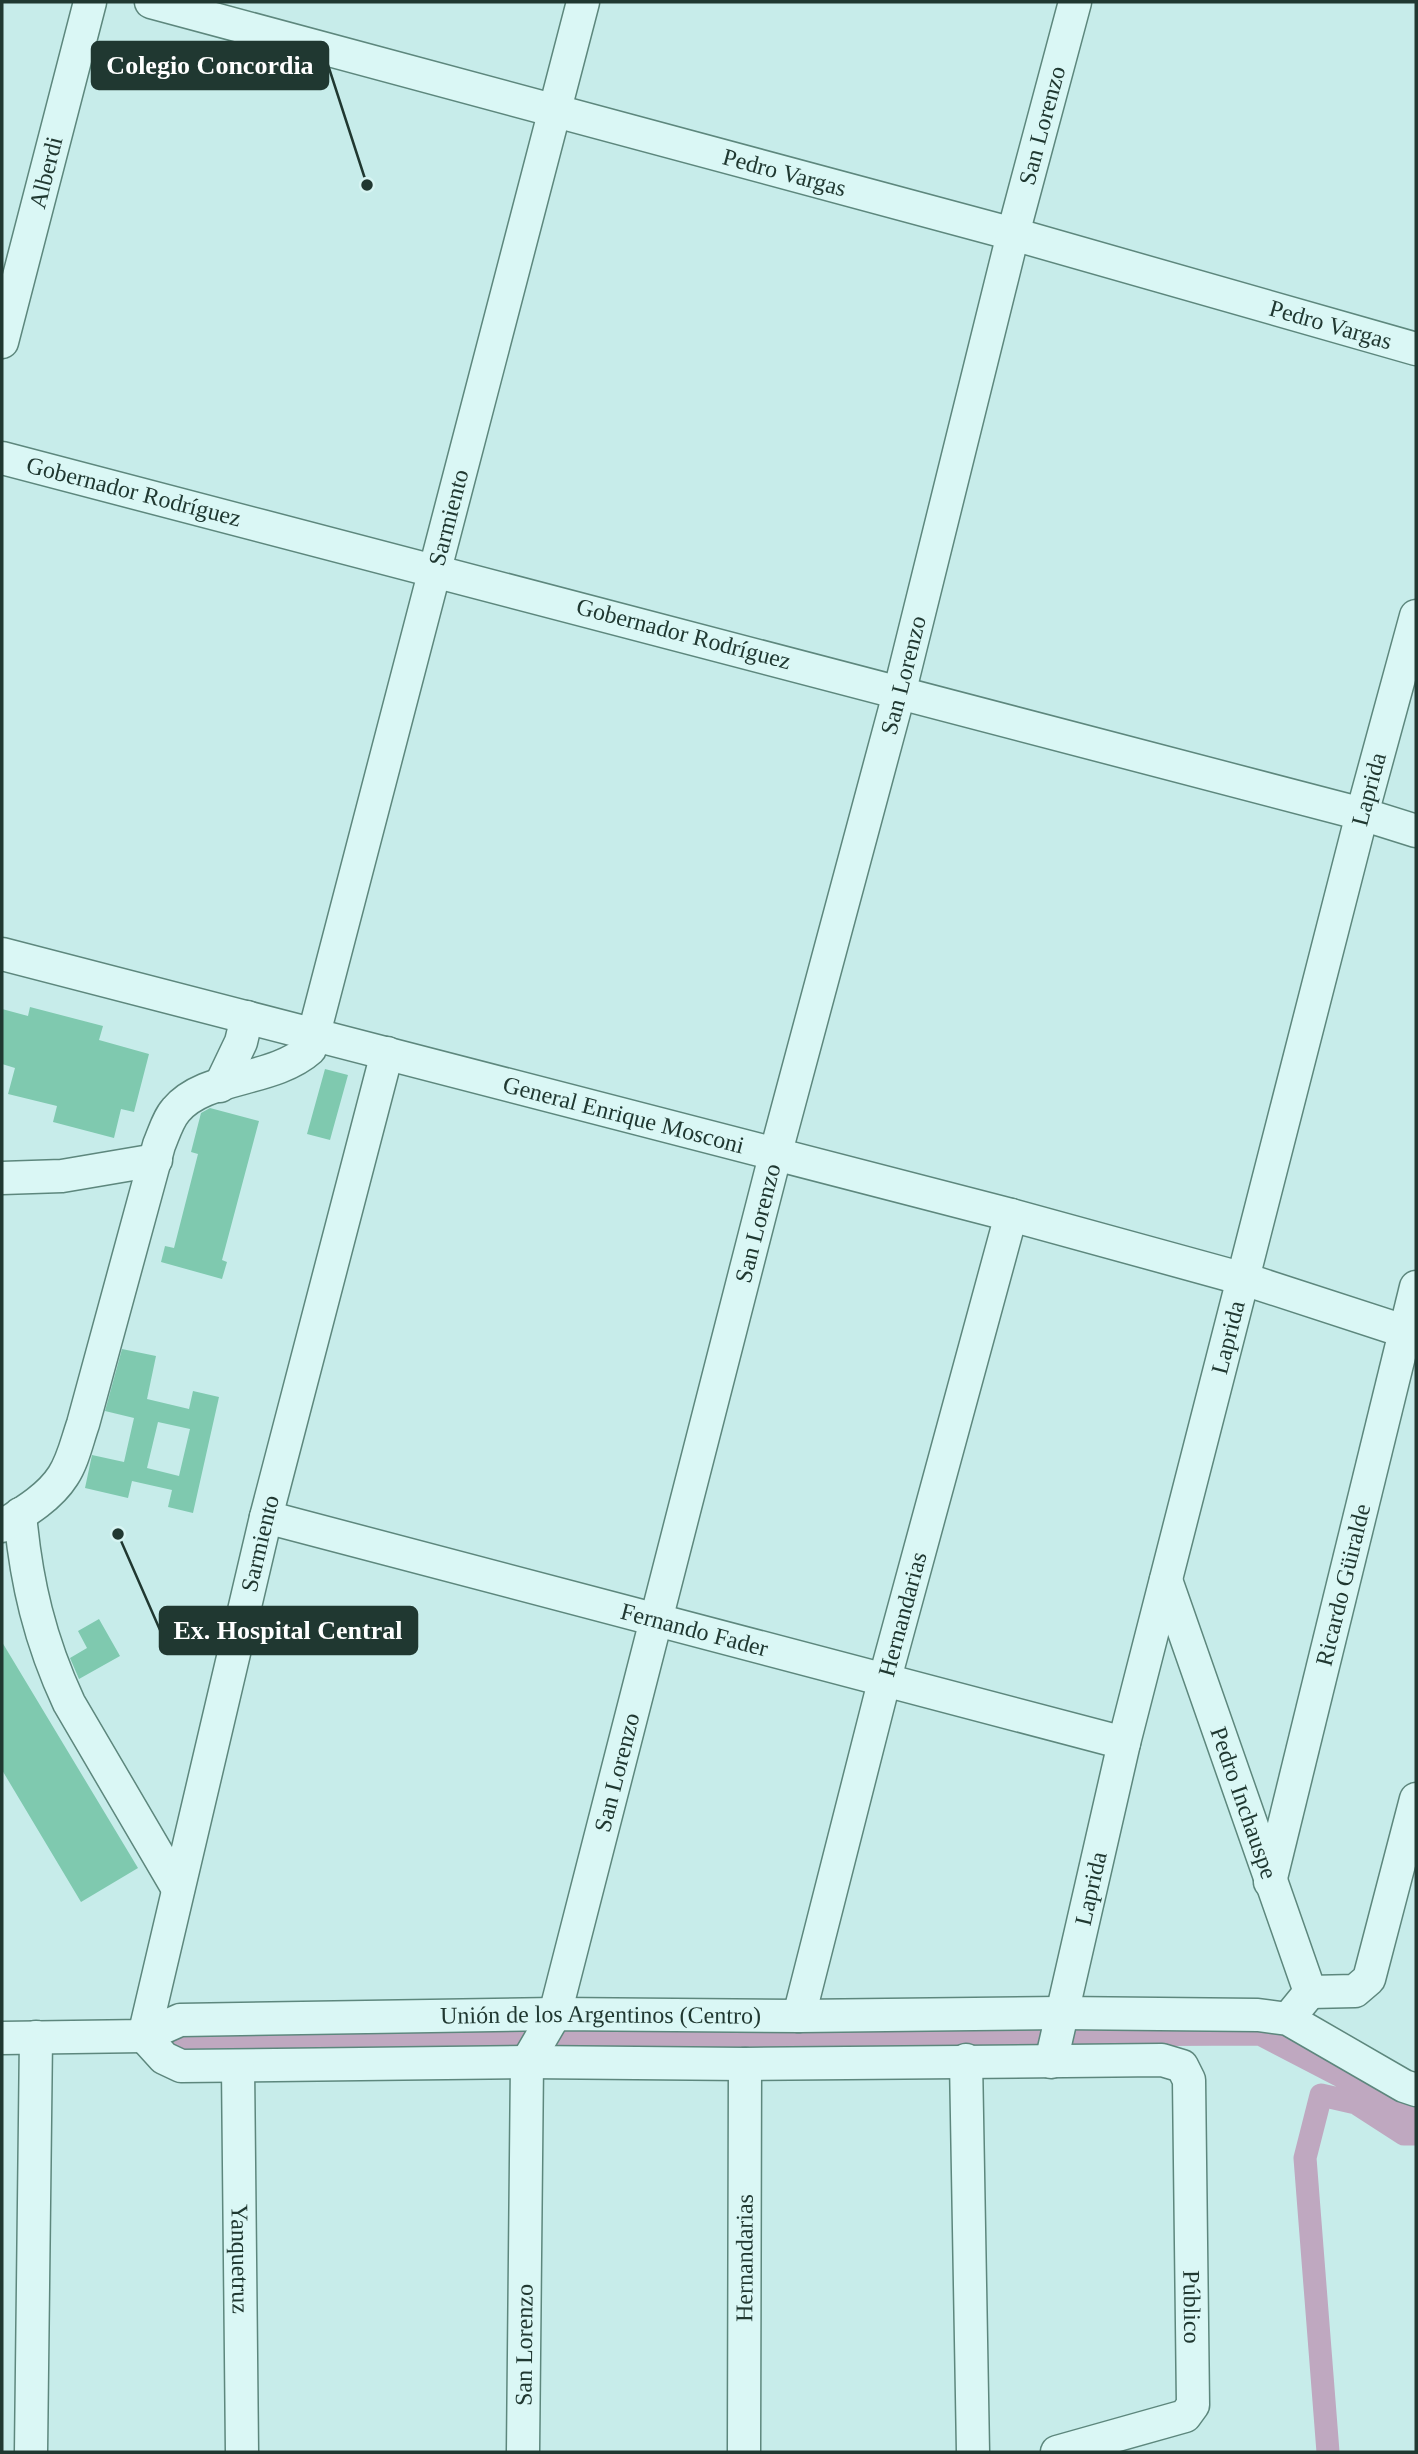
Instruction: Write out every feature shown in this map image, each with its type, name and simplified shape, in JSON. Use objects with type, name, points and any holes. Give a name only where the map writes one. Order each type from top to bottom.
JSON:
[{"type":"street","name":"Alberdi","points":[[2,342],[90,2]]},
{"type":"street","name":"Pedro Vargas","points":[[151,2],[1013,234],[1416,349]]},
{"type":"street","name":"Sarmiento","points":[[315,1035],[583,2]]},
{"type":"street","name":"San Lorenzo","points":[[523,2452],[527,2062],[555,2014],[776,1152],[900,690],[1013,234],[1075,2]]},
{"type":"street","name":"Gobernador Rodríguez","points":[[2,458],[437,568],[900,690],[1362,814],[1416,831]]},
{"type":"street","name":"Laprida","points":[[1051,2062],[1124,1743],[1362,814],[1415,629]]},
{"type":"street","name":"General Enrique Mosconi","points":[[2,954],[776,1152],[1011,1215],[1244,1279],[1411,1333]]},
{"type":"street","points":[[220,1086],[241,1042],[247,1017]]},
{"type":"street","points":[[178,1889],[69,1703],[58,1679],[38,1624],[23,1547],[11,1520],[37,1502],[62,1478],[72,1458],[156,1160],[174,1111],[202,1091],[271,1072],[300,1058],[310,1049],[315,1035]]},
{"type":"street","name":"Sarmiento","points":[[144,2036],[266,1517],[387,1053]]},
{"type":"street","points":[[2,1178],[62,1176],[156,1160]]},
{"type":"street","name":"Hernandarias","points":[[799,2017],[884,1682],[1011,1215]]},
{"type":"street","name":"Ricardo Güiralde","points":[[1270,1882],[1411,1333],[1416,1287]]},
{"type":"street","name":"Fernando Fader","points":[[266,1517],[884,1682],[1124,1743]]},
{"type":"street","name":"Pedro Inchauspe","points":[[1166,1580],[1310,1992]]},
{"type":"street","points":[[1416,1799],[1369,1979],[1355,1991],[1310,1992],[1287,2019],[1404,2086],[1416,2090]]},
{"type":"street","name":"Unión de los Argentinos (Centro)","points":[[2,2038],[144,2036],[180,2020],[555,2014],[799,2017],[1061,2013],[1258,2015],[1287,2019]]},
{"type":"street","name":"Unión de los Argentinos (Centro)","points":[[144,2036],[164,2058],[181,2066],[527,2062],[745,2064],[966,2060],[1162,2060],[1182,2066]]},
{"type":"street","points":[[31,2452],[36,2037]]},
{"type":"street","points":[[966,2060],[973,2452]]},
{"type":"street","name":"Hernandarias","points":[[744,2452],[745,2064]]},
{"type":"street","name":"Público","points":[[1057,2452],[1185,2416],[1193,2405],[1189,2080],[1182,2066]]},
{"type":"street","name":"Yanquetruz","points":[[238,2067],[242,2452]]},
{"type":"building","points":[[30,1007],[103,1026],[99,1040],[149,1054],[134,1112],[121,1109],[114,1138],[53,1122],[57,1106],[8,1094],[15,1068],[2,1064],[2,1009],[28,1016]]},
{"type":"building","points":[[325,1069],[348,1075],[330,1140],[307,1134]]},
{"type":"building","points":[[210,1108],[259,1121],[222,1260],[227,1262],[222,1279],[161,1262],[165,1246],[174,1248],[198,1154],[191,1152],[201,1113]]},
{"type":"building","points":[[122,1349],[156,1356],[147,1399],[189,1409],[193,1391],[219,1397],[193,1513],[168,1507],[172,1490],[132,1481],[128,1498],[85,1488],[92,1455],[124,1462],[134,1418],[105,1411]],"holes":[[[158,1422],[190,1429],[179,1476],[147,1468]]]},
{"type":"building","points":[[99,1619],[120,1656],[79,1679],[70,1658],[87,1648],[78,1631]]},
{"type":"building","points":[[2,1642],[138,1868],[81,1902],[2,1770]]},
{"type":"waterway","points":[[1074,2035],[1260,2034],[1416,2115]]},
{"type":"waterway","points":[[560,2038],[1038,2035]]},
{"type":"waterway","points":[[168,2040],[521,2038]]},
{"type":"waterway","points":[[1328,2452],[1305,2158],[1321,2095],[1356,2103],[1404,2134],[1416,2134]]},
{"type":"place","name":"Colegio Concordia","points":[[367,185]]},
{"type":"place","name":"Ex. Hospital Central","points":[[118,1534]]}]
